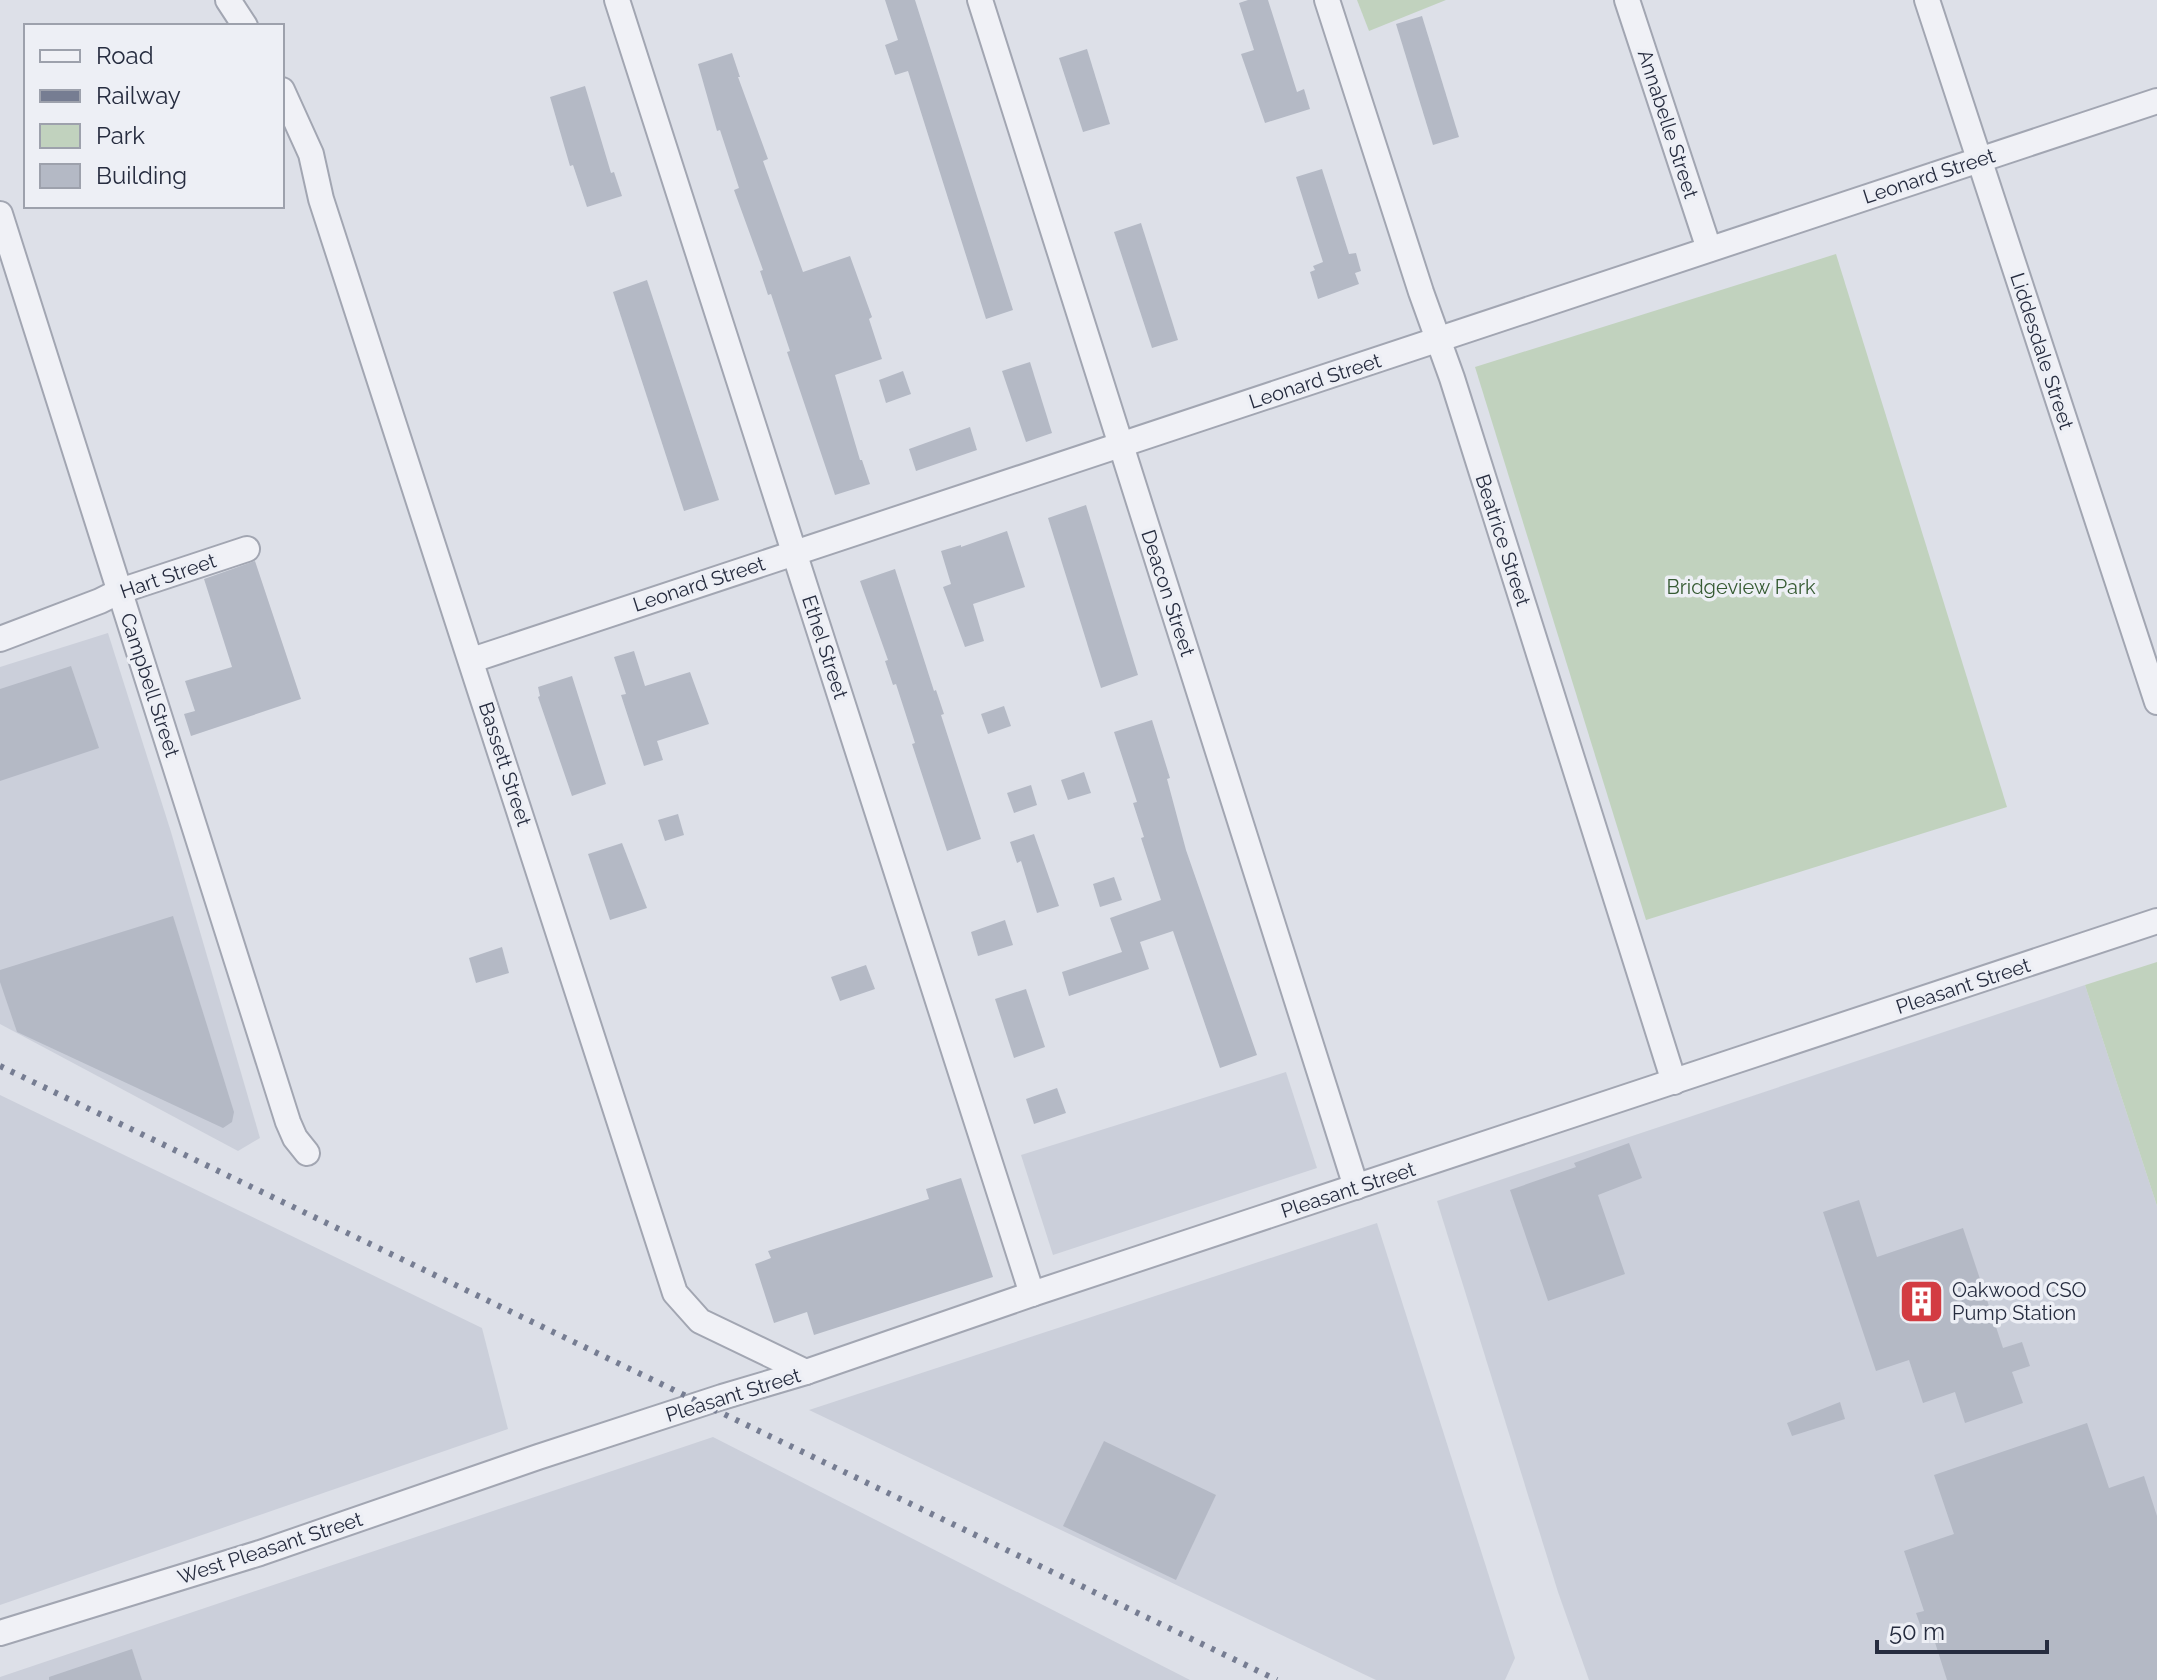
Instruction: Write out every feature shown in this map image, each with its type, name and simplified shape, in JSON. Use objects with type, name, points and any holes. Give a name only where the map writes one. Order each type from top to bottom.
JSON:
[{"type":"street","points":[[228,0],[244,24]]},
{"type":"street","name":"Ethel Street","points":[[617,0],[1032,1294]]},
{"type":"street","name":"Deacon Street","points":[[980,0],[1356,1187]]},
{"type":"street","name":"Beatrice Street","points":[[1327,0],[1674,1082]]},
{"type":"street","name":"Annabelle Street","points":[[1627,0],[1709,249]]},
{"type":"street","name":"Liddesdale Street","points":[[1927,0],[2157,702]]},
{"type":"street","name":"Bassett Street","points":[[284,94],[311,154],[321,199],[675,1293],[700,1321],[806,1372]]},
{"type":"street","name":"Leonard Street","points":[[472,660],[2157,101]]},
{"type":"street","name":"Campbell Street","points":[[0,214],[288,1122],[307,1153]]},
{"type":"street","name":"Hart Street","points":[[0,639],[120,591],[247,549]]},
{"type":"street","name":"Pleasant Street","points":[[538,1457],[806,1372],[1032,1294],[2157,921]]},
{"type":"street","name":"West Pleasant Street","points":[[0,1633],[260,1553],[538,1457]]},
{"type":"shaded area","points":[[108,633],[171,832],[260,1138],[238,1151],[0,1024],[0,667]]},
{"type":"shaded area","points":[[2085,985],[2157,1206],[2157,1680],[1589,1680],[1558,1592],[1437,1201]]},
{"type":"shaded area","points":[[1286,1072],[1317,1168],[1053,1255],[1021,1155]]},
{"type":"shaded area","points":[[0,1095],[482,1328],[508,1429],[0,1605]]},
{"type":"shaded area","points":[[1377,1223],[1515,1658],[1505,1680],[1376,1680],[809,1410]]},
{"type":"shaded area","points":[[713,1437],[1190,1680],[0,1680],[0,1677]]},
{"type":"green space","points":[[1357,0],[1446,0],[1369,31]]},
{"type":"green space","name":"Bridgeview Park","points":[[1836,254],[2007,807],[1646,920],[1475,367]]},
{"type":"green space","points":[[2157,962],[2157,1206],[2085,985]]},
{"type":"building","points":[[885,0],[915,0],[1013,310],[986,319],[908,71],[895,75],[885,45],[898,40]]},
{"type":"building","points":[[1268,0],[1297,92],[1304,89],[1310,109],[1265,123],[1241,54],[1254,50],[1239,3]]},
{"type":"building","points":[[1422,16],[1459,137],[1433,145],[1396,24]]},
{"type":"building","points":[[1087,49],[1110,124],[1083,132],[1059,58]]},
{"type":"building","points":[[732,53],[768,159],[763,161],[803,272],[850,256],[872,317],[869,319],[882,359],[835,375],[870,484],[835,495],[787,352],[790,351],[734,190],[739,188],[720,130],[717,131],[698,64]]},
{"type":"building","points":[[585,86],[611,173],[614,172],[622,196],[587,207],[573,165],[570,166],[550,97]]},
{"type":"building","points":[[1322,169],[1349,254],[1356,253],[1361,271],[1355,273],[1359,284],[1318,299],[1310,272],[1315,270],[1313,266],[1323,262],[1296,177]]},
{"type":"building","points":[[1141,223],[1178,340],[1152,348],[1114,232]]},
{"type":"building","points":[[647,280],[719,500],[684,511],[613,292]]},
{"type":"building","points":[[1030,362],[1052,433],[1026,442],[1002,371]]},
{"type":"building","points":[[903,371],[911,394],[886,403],[879,380]]},
{"type":"building","points":[[970,427],[977,450],[916,471],[909,449]]},
{"type":"building","points":[[1086,505],[1138,675],[1101,688],[1048,518]]},
{"type":"building","points":[[1007,531],[1025,587],[973,604],[984,641],[965,647],[943,587],[951,584],[941,551]]},
{"type":"building","points":[[255,561],[301,699],[191,736],[184,714],[195,711],[185,681],[232,667],[204,579]]},
{"type":"building","points":[[895,569],[944,714],[941,715],[981,839],[947,851],[896,684],[893,685],[885,661],[888,660],[860,581]]},
{"type":"building","points":[[634,651],[645,686],[690,672],[709,724],[657,741],[663,760],[644,766],[621,695],[626,694],[614,657]]},
{"type":"building","points":[[71,666],[99,748],[0,781],[0,689]]},
{"type":"building","points":[[572,676],[606,784],[572,796],[538,697],[538,687]]},
{"type":"building","points":[[1004,706],[1011,726],[988,734],[981,714]]},
{"type":"building","points":[[1152,720],[1170,778],[1167,779],[1186,850],[1257,1055],[1220,1068],[1173,931],[1140,942],[1149,969],[1069,996],[1062,972],[1122,952],[1110,918],[1161,900],[1141,838],[1144,837],[1133,803],[1137,802],[1114,732]]},
{"type":"building","points":[[1084,772],[1091,793],[1068,800],[1061,780]]},
{"type":"building","points":[[1031,785],[1037,805],[1014,813],[1007,793]]},
{"type":"building","points":[[678,814],[684,835],[665,841],[658,820]]},
{"type":"building","points":[[1034,834],[1059,906],[1037,913],[1021,861],[1017,863],[1010,842]]},
{"type":"building","points":[[622,843],[647,908],[610,920],[588,854]]},
{"type":"building","points":[[1114,877],[1122,900],[1100,907],[1093,884]]},
{"type":"building","points":[[173,916],[234,1112],[232,1122],[223,1128],[17,1032],[0,982],[0,970]]},
{"type":"building","points":[[1005,920],[1013,945],[978,956],[971,932]]},
{"type":"building","points":[[502,947],[509,973],[476,983],[469,958]]},
{"type":"building","points":[[866,965],[875,989],[840,1001],[831,977]]},
{"type":"building","points":[[1026,989],[1045,1047],[1014,1058],[995,999]]},
{"type":"building","points":[[1057,1088],[1066,1113],[1034,1124],[1026,1099]]},
{"type":"building","points":[[1629,1143],[1642,1178],[1598,1195],[1625,1274],[1548,1301],[1510,1190],[1576,1167],[1574,1163]]},
{"type":"building","points":[[961,1178],[993,1277],[814,1335],[807,1312],[774,1323],[755,1264],[771,1258],[768,1251],[929,1199],[926,1189]]},
{"type":"building","name":"Oakwood CSO Pump Station","points":[[1859,1200],[1877,1257],[1963,1228],[2003,1348],[2022,1342],[2030,1366],[2012,1372],[2023,1403],[1965,1423],[1955,1392],[1923,1403],[1909,1360],[1876,1371],[1823,1212]]},
{"type":"building","points":[[1840,1402],[1845,1419],[1792,1436],[1787,1423]]},
{"type":"building","points":[[2087,1423],[2109,1488],[2144,1476],[2157,1516],[2157,1680],[1947,1680],[1932,1633],[1924,1636],[1916,1613],[1924,1611],[1904,1551],[1954,1534],[1934,1475]]},
{"type":"building","points":[[1104,1441],[1216,1495],[1176,1580],[1063,1526]]},
{"type":"building","points":[[132,1649],[142,1680],[49,1680],[49,1677]]},
{"type":"railway","points":[[0,1066],[1277,1680]]},
{"type":"place","name":"Oakwood CSO Pump Station","points":[[1921,1302]]}]
